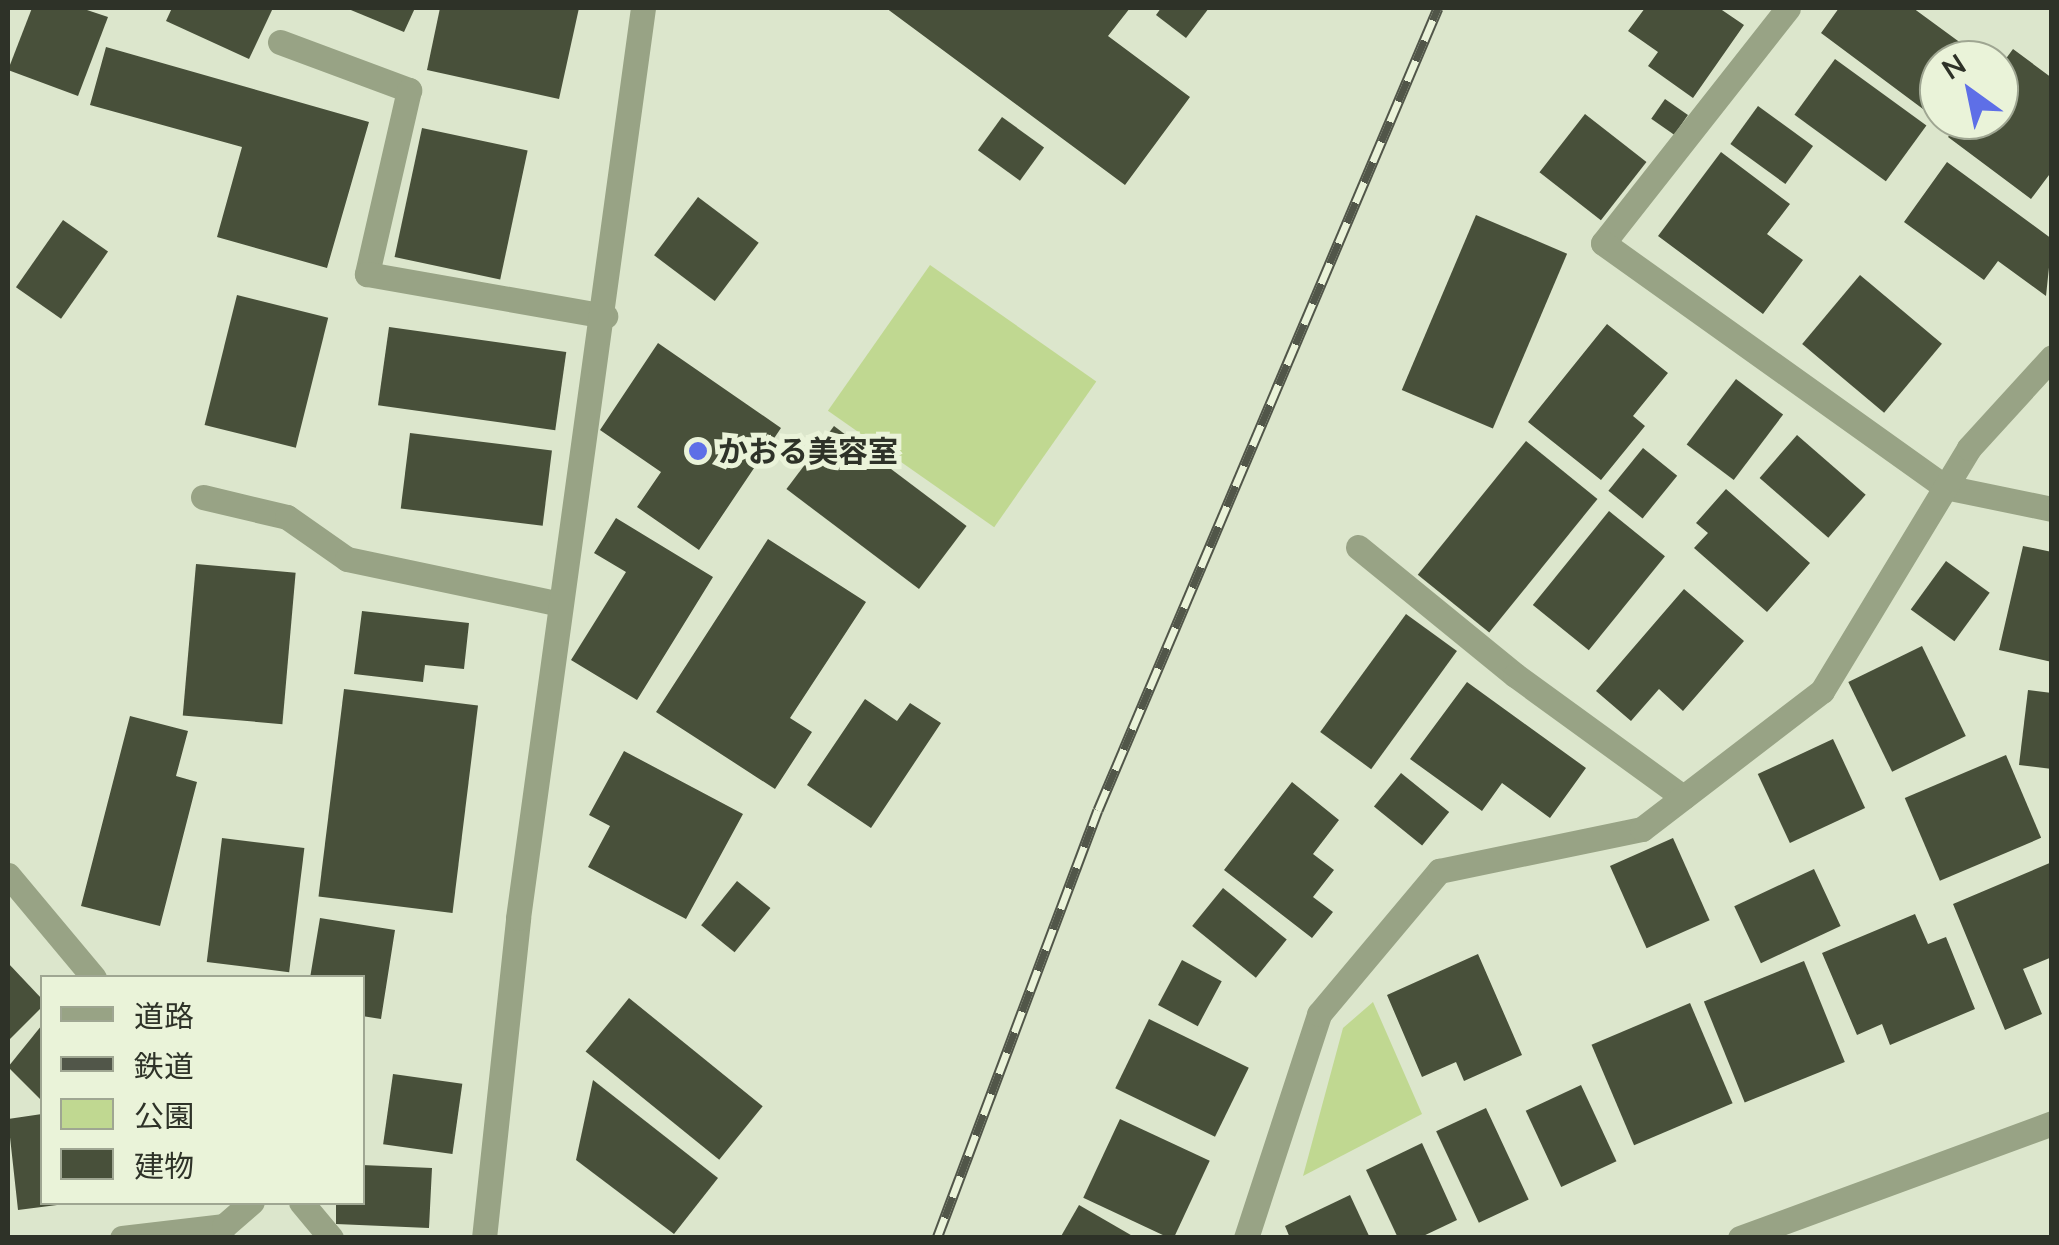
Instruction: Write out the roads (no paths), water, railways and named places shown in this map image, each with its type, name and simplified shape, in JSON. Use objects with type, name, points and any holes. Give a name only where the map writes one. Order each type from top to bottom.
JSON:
[{"type":"street","points":[[484,1238],[560,604],[604,316],[643,8]]},
{"type":"street","points":[[1788,8],[1603,243],[1945,487],[2052,509]]},
{"type":"street","points":[[280,42],[410,90],[367,274],[604,316]]},
{"type":"street","points":[[1246,1238],[1319,1014],[1438,871],[1642,830],[1822,691],[1969,448],[2052,357]]},
{"type":"street","points":[[204,497],[288,517],[347,559],[560,604]]},
{"type":"street","points":[[1358,546],[1516,675],[1683,798]]},
{"type":"street","points":[[8,876],[15,908],[91,975]]},
{"type":"street","points":[[1740,1238],[2052,1123]]},
{"type":"street","points":[[122,1238],[225,1232],[249,1205]]},
{"type":"street","points":[[304,1205],[331,1238]]},
{"type":"railway","points":[[937,1238],[1098,810],[1438,8]]},
{"type":"place","name":"かおる美容室","points":[[698,451]]}]
